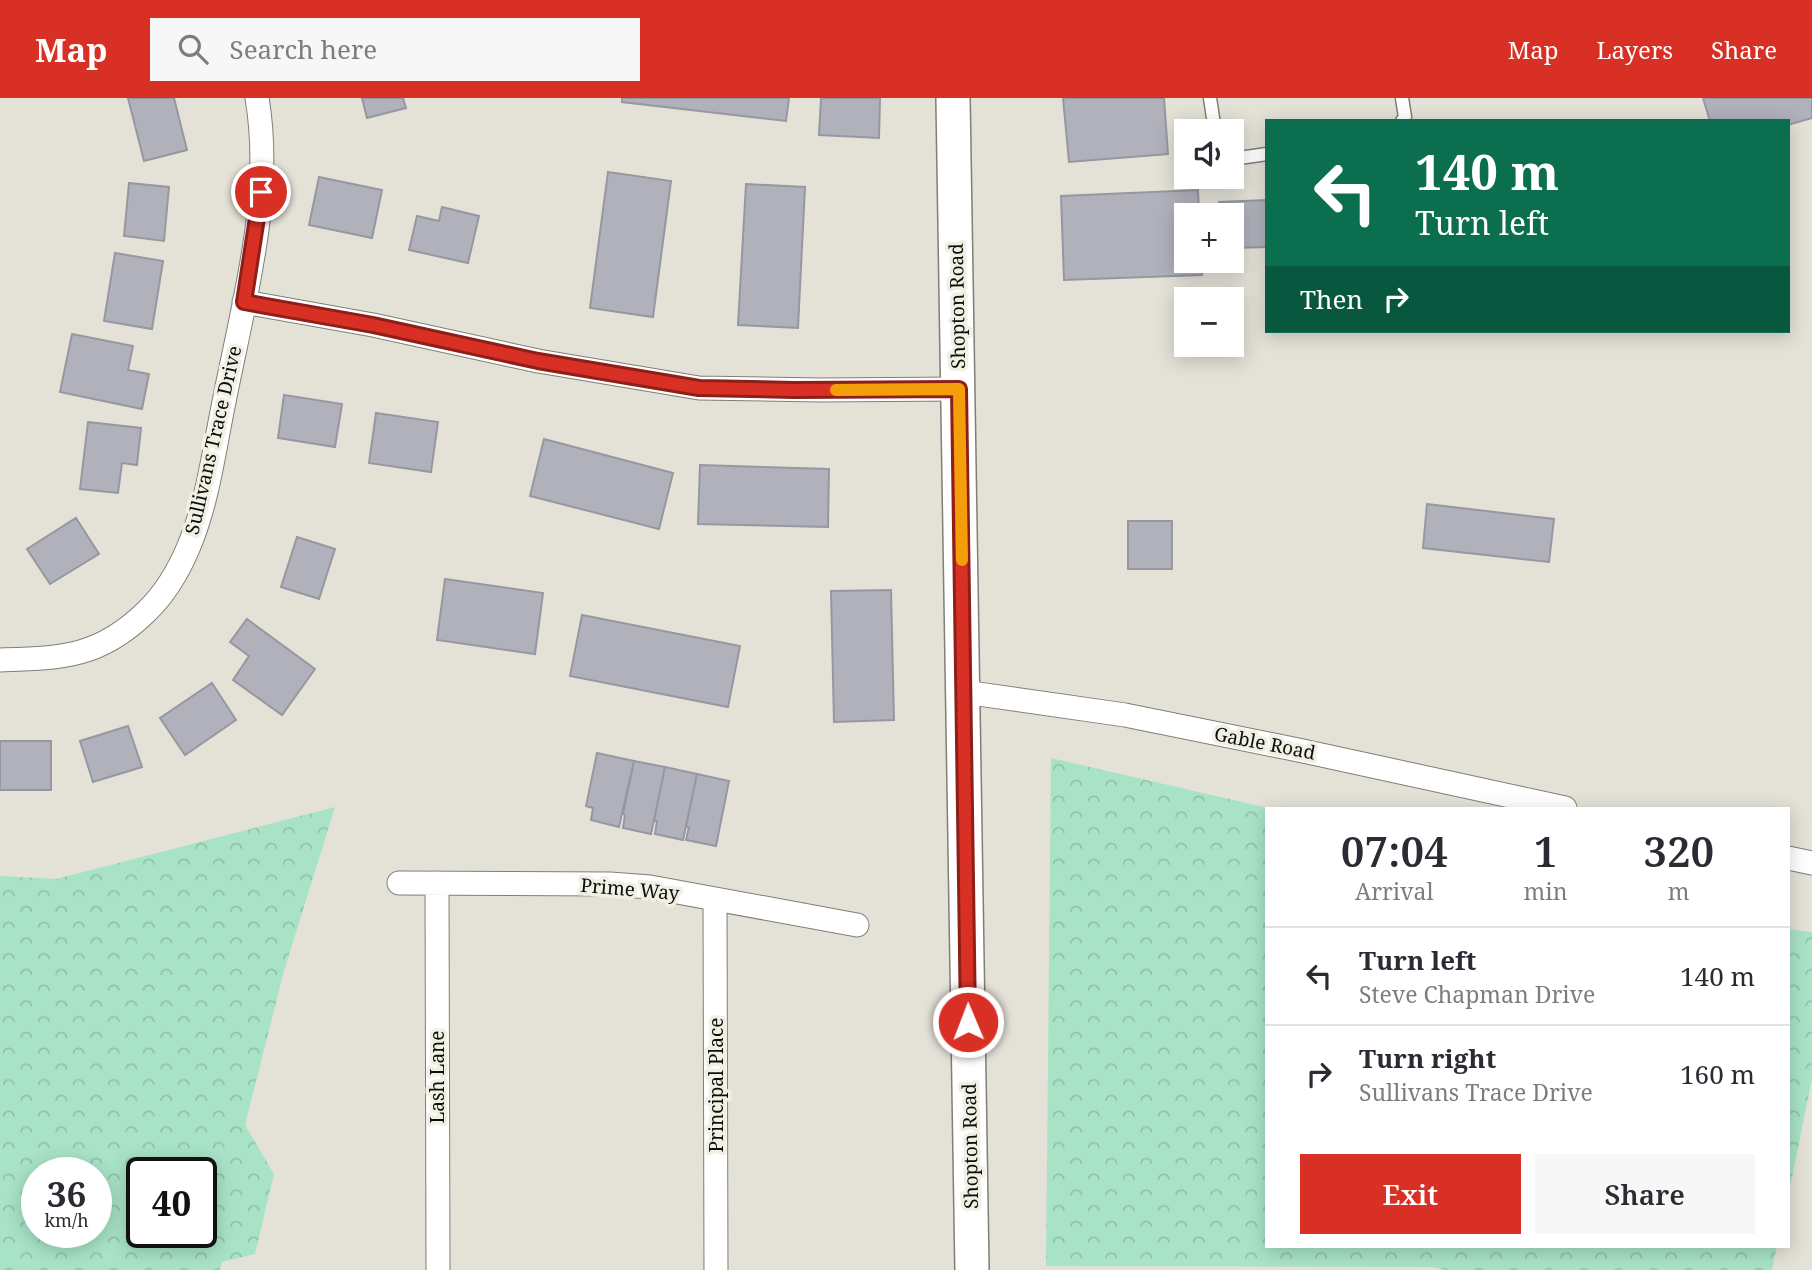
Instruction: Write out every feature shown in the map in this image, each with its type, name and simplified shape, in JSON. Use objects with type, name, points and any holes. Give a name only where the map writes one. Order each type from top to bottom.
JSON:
[{"type":"street","name":"Sullivans Trace Drive","points":[[0,660],[57,658],[93,648],[124,632],[148,611],[174,577],[190,544],[203,502],[244,302],[263,177],[263,129],[257,98]]},
{"type":"street","name":"Shopton Road","points":[[954,98],[972,1270]]},
{"type":"street","points":[[244,302],[373,325],[538,361],[699,388],[959,389]]},
{"type":"street","name":"Gable Road","points":[[964,692],[1139,718],[1559,807]]},
{"type":"street","points":[[1790,858],[1812,863]]},
{"type":"street","name":"Prime Way","points":[[399,883],[610,884],[650,887],[857,925]]},
{"type":"street","name":"Lash Lane","points":[[437,883],[438,1270]]},
{"type":"street","name":"Principal Place","points":[[715,900],[716,1270]]},
{"type":"lane","points":[[1210,98],[1213,119]]},
{"type":"lane","points":[[1402,98],[1404,119]]},
{"type":"lane","points":[[1244,157],[1265,154]]},
{"type":"green space","points":[[1051,758],[1265,807],[1265,1248],[1777,1248],[1772,1270],[1046,1266]]},
{"type":"green space","points":[[335,807],[284,971],[245,1125],[274,1174],[255,1254],[222,1262],[220,1270],[0,1270],[0,876],[56,879]]},
{"type":"green space","points":[[1790,929],[1812,932],[1812,1079],[1790,1187]]},
{"type":"building","points":[[128,98],[174,98],[187,150],[144,161]]},
{"type":"building","points":[[362,98],[403,98],[406,108],[367,118]]},
{"type":"building","points":[[622,98],[789,98],[786,121],[622,102]]},
{"type":"building","points":[[821,98],[880,98],[879,138],[819,135]]},
{"type":"building","points":[[1063,98],[1164,98],[1168,154],[1069,162]]},
{"type":"building","points":[[1703,98],[1812,98],[1812,118],[1790,124],[1790,119],[1709,119]]},
{"type":"building","points":[[608,172],[671,181],[653,317],[590,308]]},
{"type":"building","points":[[319,177],[382,190],[372,238],[309,225]]},
{"type":"building","points":[[129,183],[169,187],[164,241],[124,236]]},
{"type":"building","points":[[746,184],[805,187],[798,328],[738,325]]},
{"type":"building","points":[[1198,190],[1199,203],[1174,203],[1174,273],[1202,275],[1064,280],[1061,196]]},
{"type":"building","points":[[1265,200],[1265,247],[1244,248],[1244,203],[1219,203]]},
{"type":"building","points":[[442,207],[479,216],[468,263],[409,250],[417,216],[439,221]]},
{"type":"building","points":[[115,253],[163,261],[152,329],[104,321]]},
{"type":"building","points":[[72,334],[133,346],[128,370],[149,374],[142,409],[60,392]]},
{"type":"building","points":[[284,395],[342,404],[335,447],[278,438]]},
{"type":"building","points":[[376,413],[438,422],[431,472],[369,463]]},
{"type":"building","points":[[88,422],[141,428],[137,465],[122,463],[118,493],[80,489]]},
{"type":"building","points":[[544,439],[673,473],[659,529],[530,496]]},
{"type":"building","points":[[700,465],[829,469],[828,527],[698,524]]},
{"type":"building","points":[[1427,504],[1554,519],[1549,562],[1423,548]]},
{"type":"building","points":[[76,518],[99,554],[50,584],[27,549]]},
{"type":"building","points":[[1128,521],[1172,521],[1172,569],[1128,569]]},
{"type":"building","points":[[297,537],[335,549],[319,599],[281,587]]},
{"type":"building","points":[[445,579],[543,593],[535,654],[437,640]]},
{"type":"building","points":[[891,590],[894,720],[834,722],[831,591]]},
{"type":"building","points":[[582,615],[740,646],[728,707],[570,676]]},
{"type":"building","points":[[247,619],[315,669],[282,715],[233,680],[249,656],[230,642]]},
{"type":"building","points":[[212,683],[236,720],[185,755],[160,718]]},
{"type":"building","points":[[128,726],[142,767],[93,782],[80,741]]},
{"type":"building","points":[[0,741],[51,741],[51,790],[0,790]]},
{"type":"building","points":[[597,753],[634,761],[619,827],[591,820],[593,808],[586,806]]},
{"type":"building","points":[[634,761],[665,767],[651,834],[623,828],[623,814]]},
{"type":"building","points":[[665,767],[697,774],[683,840],[655,834],[657,821],[654,820]]},
{"type":"building","points":[[697,774],[729,781],[716,846],[686,840],[689,827],[686,827]]},
{"type":"slow traffic","points":[[836,390],[959,389],[962,560]]},
{"type":"route","points":[[261,192],[244,302],[373,325],[538,361],[699,388],[959,389],[968,1022]]}]
